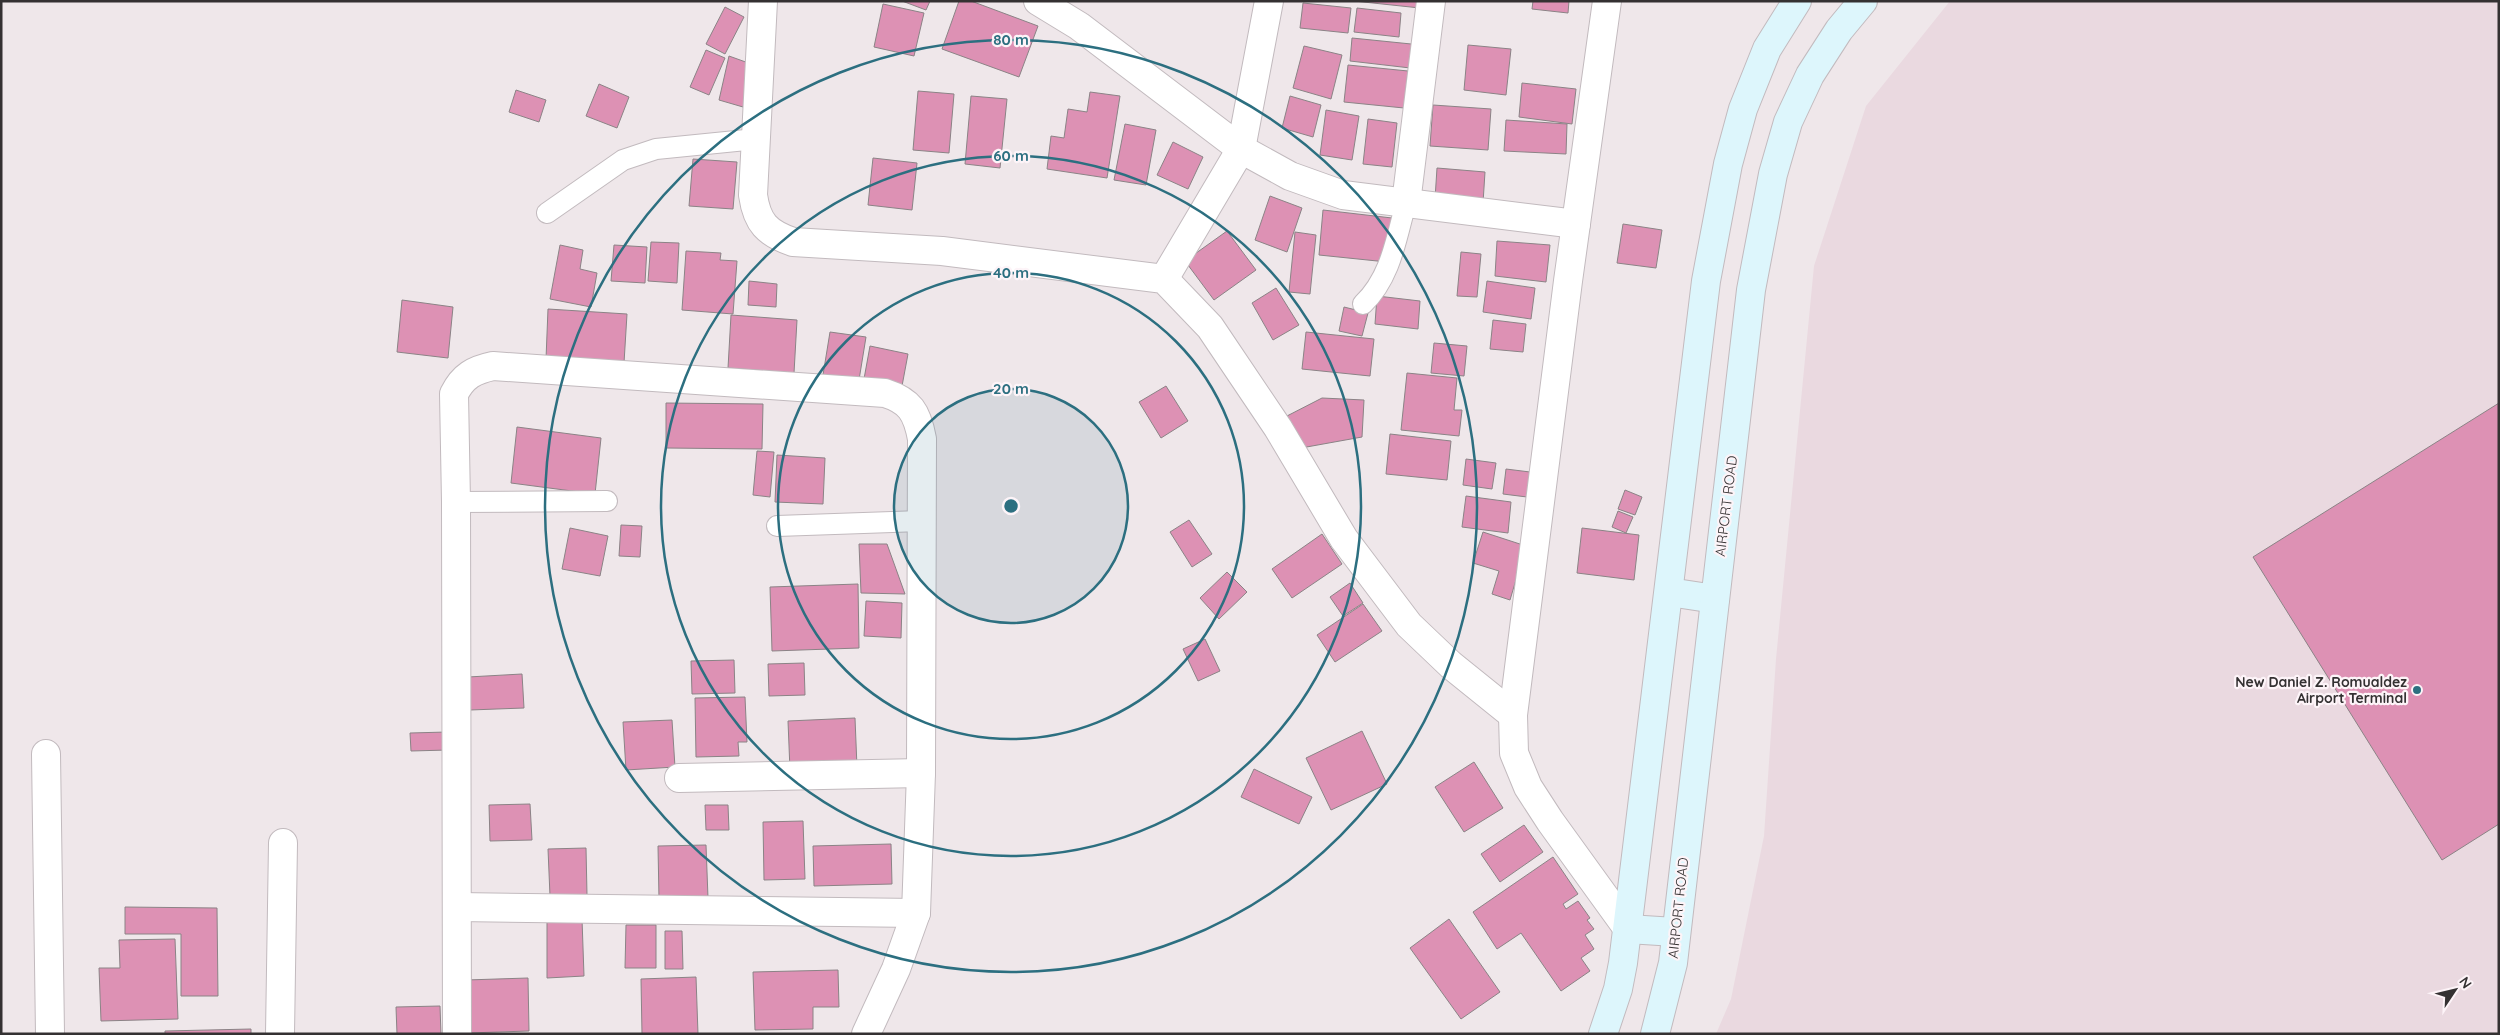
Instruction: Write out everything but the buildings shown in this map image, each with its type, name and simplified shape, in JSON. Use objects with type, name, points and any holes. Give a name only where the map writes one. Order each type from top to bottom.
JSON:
[{"type":"main road","points":[[1603,1034],[1618,989],[1628,928],[1706,282],[1728,164],[1743,109],[1767,49],[1797,1]]},
{"type":"main road","name":"AIRPORT ROAD","points":[[1655,1034],[1672,963],[1751,290],[1773,174],[1788,122],[1810,74],[1838,30],[1863,1]]},
{"type":"main road","points":[[1669,592],[1715,599]]},
{"type":"main road","points":[[1628,928],[1675,932]]},
{"type":"street","points":[[763,1],[753,195],[755,212],[764,225],[778,236],[793,242],[942,251],[1164,279],[1210,327],[1278,428],[1344,539],[1409,625],[1451,665],[1514,715]]},
{"type":"street","points":[[1038,1],[1079,26],[1242,149],[1290,176],[1343,195],[1576,224]]},
{"type":"street","points":[[1164,279],[1242,149],[1269,1]]},
{"type":"street","points":[[1406,204],[1431,1]]},
{"type":"street","points":[[1607,1],[1576,224],[1514,715],[1514,752],[1528,787],[1550,821],[1628,928]]},
{"type":"street","points":[[457,1034],[458,907],[454,394],[461,381],[475,370],[493,366],[885,393],[901,398],[912,408],[920,430],[921,521],[921,773],[916,913],[896,969],[866,1034]]},
{"type":"street","points":[[46,754],[50,1034]]},
{"type":"street","points":[[679,778],[921,773]]},
{"type":"street","points":[[280,1034],[284,843]]},
{"type":"street","points":[[458,907],[916,913]]},
{"type":"lane","points":[[547,213],[623,160],[656,149],[756,139]]},
{"type":"lane","points":[[1363,304],[1373,294],[1386,273],[1406,204]]},
{"type":"lane","points":[[456,502],[607,501]]},
{"type":"lane","points":[[777,526],[921,521]]},
{"type":"shaded area","points":[[1950,1],[2499,1],[2499,1034],[1716,1034],[1731,999],[1764,836],[1776,659],[1814,266],[1866,106]]},
{"type":"place","name":"New Daniel Z. Romualdez Airport Terminal","points":[[2417,690]]}]
